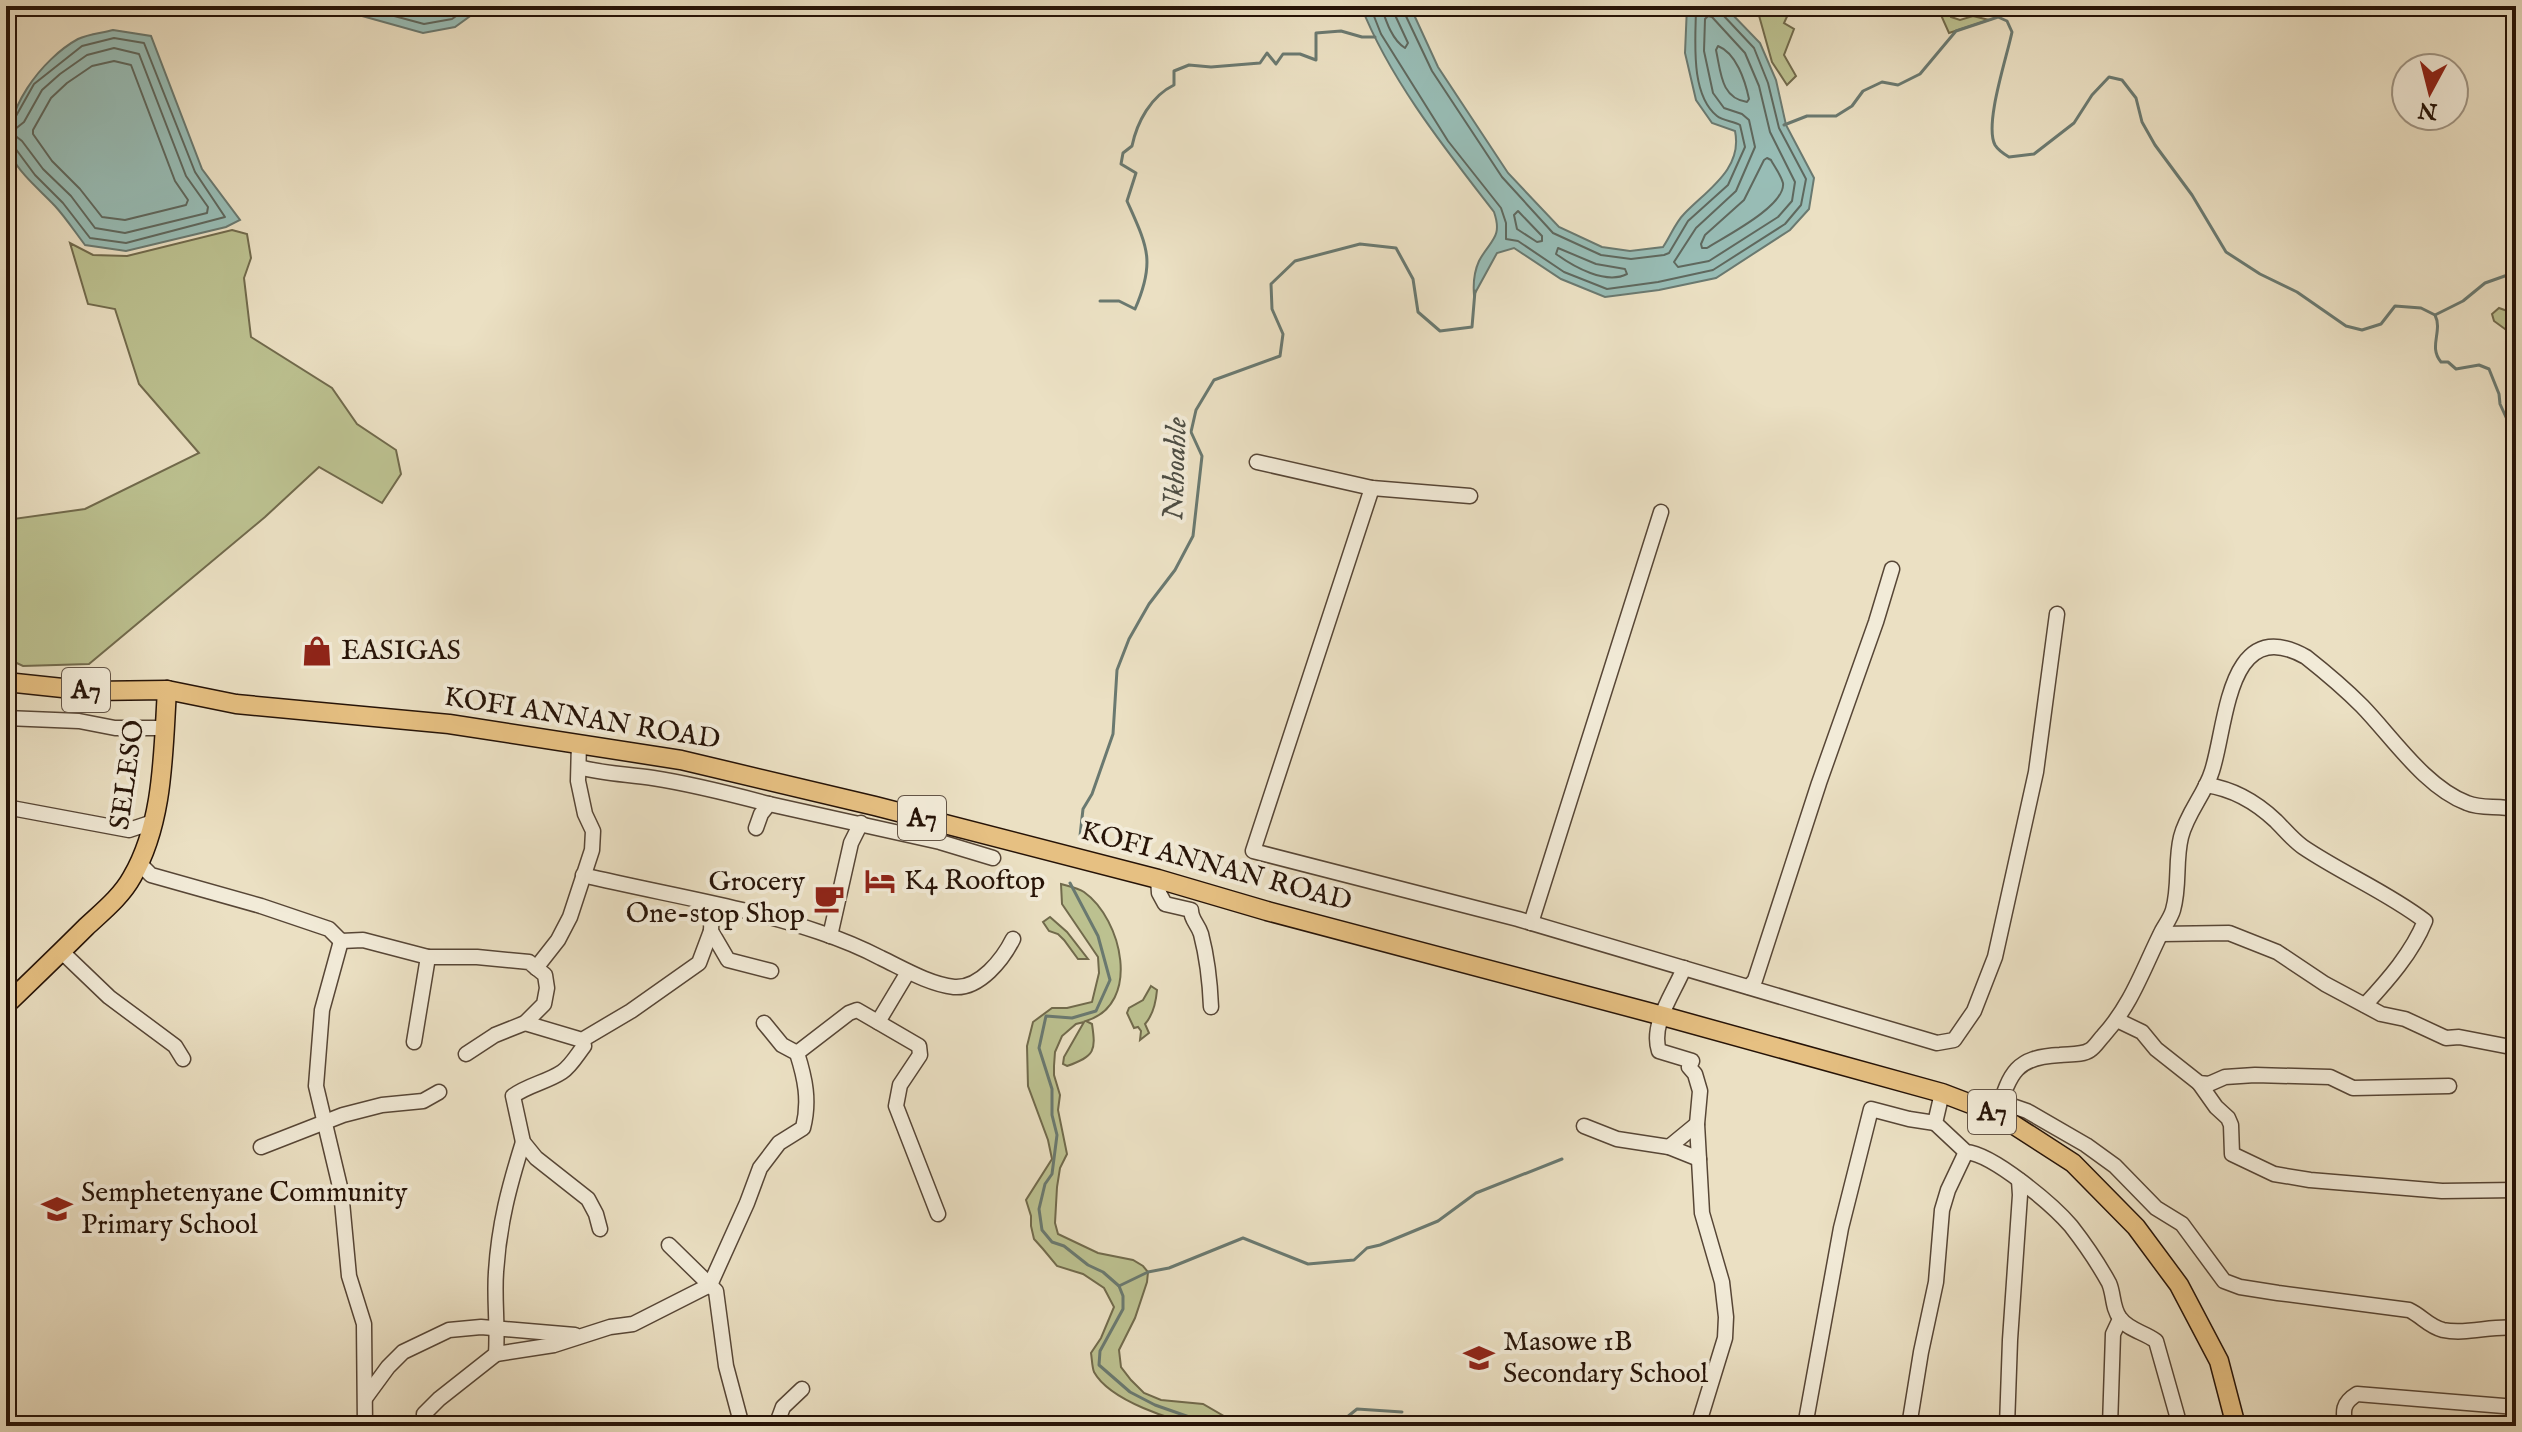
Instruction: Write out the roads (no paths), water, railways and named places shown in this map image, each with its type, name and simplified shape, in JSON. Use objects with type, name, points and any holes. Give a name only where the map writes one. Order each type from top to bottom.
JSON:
[{"type":"main road","name":"KOFI ANNAN ROAD","points":[[6,682],[91,691],[167,690],[236,704],[449,724],[681,760],[943,833],[1158,879],[1999,1108],[2073,1163],[2136,1227],[2179,1285],[2219,1361],[2236,1426]]},
{"type":"main road","name":"SELESO","points":[[6,1005],[131,880],[153,822],[167,690]]},
{"type":"street","points":[[1257,462],[1372,488],[1470,496]]},
{"type":"street","points":[[1372,488],[1253,851],[1531,923],[1937,1043],[1954,1040],[1974,1011],[1995,957],[2036,772],[2057,614]]},
{"type":"street","points":[[1531,923],[1661,512]]},
{"type":"street","points":[[1749,987],[1755,980],[1892,569]]},
{"type":"street","points":[[2516,810],[2469,804],[2446,790],[2417,767],[2361,705],[2297,652],[2275,647],[2254,653],[2241,667],[2232,688],[2212,773],[2182,833],[2173,911],[2145,971],[2117,1020],[2090,1050],[2047,1055],[2019,1065],[2012,1073],[1999,1108],[2027,1111],[2086,1145],[2115,1166],[2156,1208],[2182,1224],[2224,1281],[2265,1291],[2409,1310],[2427,1325],[2444,1330],[2516,1328]]},
{"type":"street","points":[[6,718],[79,721],[115,728],[164,728]]},
{"type":"street","points":[[536,968],[570,917],[592,850],[593,831],[585,814],[578,781],[579,743]]},
{"type":"street","points":[[579,767],[694,786],[861,823],[943,833],[993,858]]},
{"type":"street","points":[[2206,785],[2224,787],[2239,794],[2275,819],[2299,844],[2384,893],[2425,921],[2415,944],[2365,1005]]},
{"type":"street","points":[[756,828],[769,804]]},
{"type":"street","points":[[6,807],[129,830],[153,822]]},
{"type":"street","points":[[830,936],[851,843],[861,823]]},
{"type":"street","points":[[139,863],[151,875],[329,929],[341,941],[363,940],[428,957],[477,957],[529,962],[545,975],[547,988],[544,1004],[525,1023],[495,1035],[466,1054]]},
{"type":"street","points":[[583,875],[752,912],[830,936],[908,972],[956,987],[975,982],[1004,956],[1013,939]]},
{"type":"street","points":[[1158,879],[1159,893],[1165,904],[1191,910],[1191,917],[1200,930],[1211,1007]]},
{"type":"street","points":[[525,1023],[582,1040],[631,1011],[699,963],[711,931],[712,905]]},
{"type":"street","points":[[711,931],[728,960],[771,971]]},
{"type":"street","points":[[2161,934],[2229,933],[2277,952],[2325,984],[2381,1014],[2405,1019],[2446,1038],[2459,1037],[2516,1048]]},
{"type":"street","points":[[341,941],[322,1010],[316,1086],[341,1191],[349,1276],[364,1324],[365,1426]]},
{"type":"street","points":[[61,951],[109,997],[175,1046],[183,1059]]},
{"type":"street","points":[[414,1042],[428,957]]},
{"type":"street","points":[[1684,968],[1676,988],[1670,994],[1658,1032],[1657,1046],[1659,1051],[1692,1061],[1689,1067],[1695,1074],[1700,1091],[1697,1124],[1702,1213],[1722,1282],[1726,1317],[1721,1352],[1698,1426]]},
{"type":"street","points":[[878,1022],[908,972]]},
{"type":"street","points":[[797,1053],[857,1010],[919,1046],[920,1055],[900,1085],[896,1106],[938,1214]]},
{"type":"street","points":[[2117,1020],[2142,1032],[2156,1049],[2199,1083],[2228,1118],[2232,1154],[2274,1174],[2442,1191],[2516,1190]]},
{"type":"street","points":[[427,1426],[424,1414],[496,1354],[554,1345],[610,1327],[633,1324],[710,1285],[760,1168],[779,1143],[803,1128],[807,1111],[805,1077],[797,1053],[782,1045],[764,1023]]},
{"type":"street","points":[[582,1040],[584,1046],[568,1067],[558,1075],[535,1083],[513,1096],[523,1142],[536,1158],[588,1199],[600,1229]]},
{"type":"street","points":[[2199,1083],[2209,1084],[2225,1077],[2255,1075],[2330,1077],[2353,1088],[2449,1086]]},
{"type":"street","points":[[261,1147],[323,1122],[382,1105],[423,1101],[439,1092]]},
{"type":"street","points":[[1935,1123],[1942,1093]]},
{"type":"street","points":[[1805,1426],[1841,1228],[1871,1109],[1935,1123],[1966,1152],[1994,1162],[2019,1180],[2069,1224],[2111,1286],[2120,1319],[2130,1328],[2146,1333],[2156,1341],[2180,1426]]},
{"type":"street","points":[[1669,1147],[1697,1124]]},
{"type":"street","points":[[1584,1126],[1617,1139],[1669,1147],[1699,1159]]},
{"type":"street","points":[[496,1354],[496,1276],[501,1218],[523,1142]]},
{"type":"street","points":[[1909,1426],[1936,1282],[1942,1210],[1966,1152]]},
{"type":"street","points":[[2007,1426],[2019,1180]]},
{"type":"street","points":[[669,1245],[716,1291],[726,1366],[742,1426]]},
{"type":"street","points":[[2110,1426],[2113,1334],[2120,1319]]},
{"type":"street","points":[[366,1397],[403,1352],[449,1330],[481,1327],[588,1335]]},
{"type":"street","points":[[776,1426],[783,1407],[802,1389]]},
{"type":"street","points":[[2345,1426],[2343,1408],[2347,1400],[2357,1394],[2516,1407]]},
{"type":"water","points":[[339,6],[484,6],[455,27],[423,33],[355,14]]},
{"type":"water","points":[[1361,6],[1410,6],[1438,67],[1508,173],[1559,227],[1602,247],[1630,251],[1663,247],[1681,218],[1721,178],[1734,157],[1735,131],[1712,123],[1696,100],[1685,53],[1687,6],[1728,6],[1729,11],[1760,43],[1776,80],[1786,125],[1814,178],[1809,209],[1790,230],[1716,278],[1605,297],[1561,279],[1514,248],[1497,253],[1474,295],[1477,265],[1496,233],[1494,212],[1403,87]]},
{"type":"water","points":[[113,30],[151,36],[202,169],[240,220],[226,227],[126,251],[85,245],[15,163],[9,139],[18,105],[27,88],[51,59],[65,48],[82,37]]},
{"type":"waterway","points":[[1784,125],[1807,116],[1836,116],[1852,106],[1863,91],[1882,82],[1898,85],[1920,74],[1956,31],[1998,17],[2007,21],[2012,32],[1992,122],[1992,135],[2001,152],[2009,157],[2034,154],[2074,123],[2092,95],[2109,77],[2122,80],[2136,98],[2142,122],[2155,145],[2192,195],[2226,252],[2260,274],[2297,292],[2346,326],[2362,330],[2381,324],[2395,306],[2421,308],[2435,315],[2437,356],[2441,362],[2448,362],[2456,369],[2479,365],[2489,369],[2516,439]]},
{"type":"waterway","points":[[1100,301],[1119,301],[1135,309],[1142,292],[1146,254],[1140,230],[1127,201],[1136,173],[1121,164],[1123,153],[1132,146],[1146,111],[1158,96],[1174,85],[1174,71],[1189,65],[1211,67],[1260,63],[1267,53],[1276,64],[1283,54],[1300,54],[1316,60],[1316,33],[1341,31],[1375,37]]},
{"type":"waterway","name":"Nkhoahle","points":[[1080,836],[1083,809],[1092,794],[1113,734],[1117,670],[1129,639],[1149,604],[1175,570],[1193,536],[1202,456],[1191,432],[1196,410],[1214,380],[1280,356],[1283,334],[1272,309],[1271,284],[1295,261],[1360,244],[1396,248],[1413,279],[1418,312],[1440,331],[1472,327],[1475,291]]},
{"type":"waterway","points":[[2435,315],[2463,301],[2485,283],[2516,272]]},
{"type":"waterway","name":"Nkhoahle","points":[[1070,883],[1098,936],[1110,980],[1096,1011],[1072,1018],[1046,1016],[1039,1048],[1052,1089],[1052,1115],[1057,1135],[1052,1174],[1045,1184],[1039,1209],[1042,1230],[1052,1242],[1064,1246],[1119,1286],[1123,1309],[1100,1351],[1099,1365],[1130,1392],[1155,1405],[1215,1426]]},
{"type":"waterway","points":[[1119,1286],[1148,1272],[1169,1268],[1243,1238],[1308,1264],[1354,1260],[1367,1248],[1438,1221],[1476,1193],[1562,1159]]},
{"type":"waterway","points":[[1336,1426],[1357,1409],[1402,1412]]},
{"type":"place","name":"EASIGAS","points":[[317,651]]},
{"type":"place","name":"K4 Rooftop","points":[[880,881]]},
{"type":"place","name":"Grocery One-stop Shop","points":[[829,898]]},
{"type":"place","name":"Semphetenyane Community Primary School","points":[[57,1209]]},
{"type":"place","name":"Masowe 1B Secondary School","points":[[1479,1358]]}]
